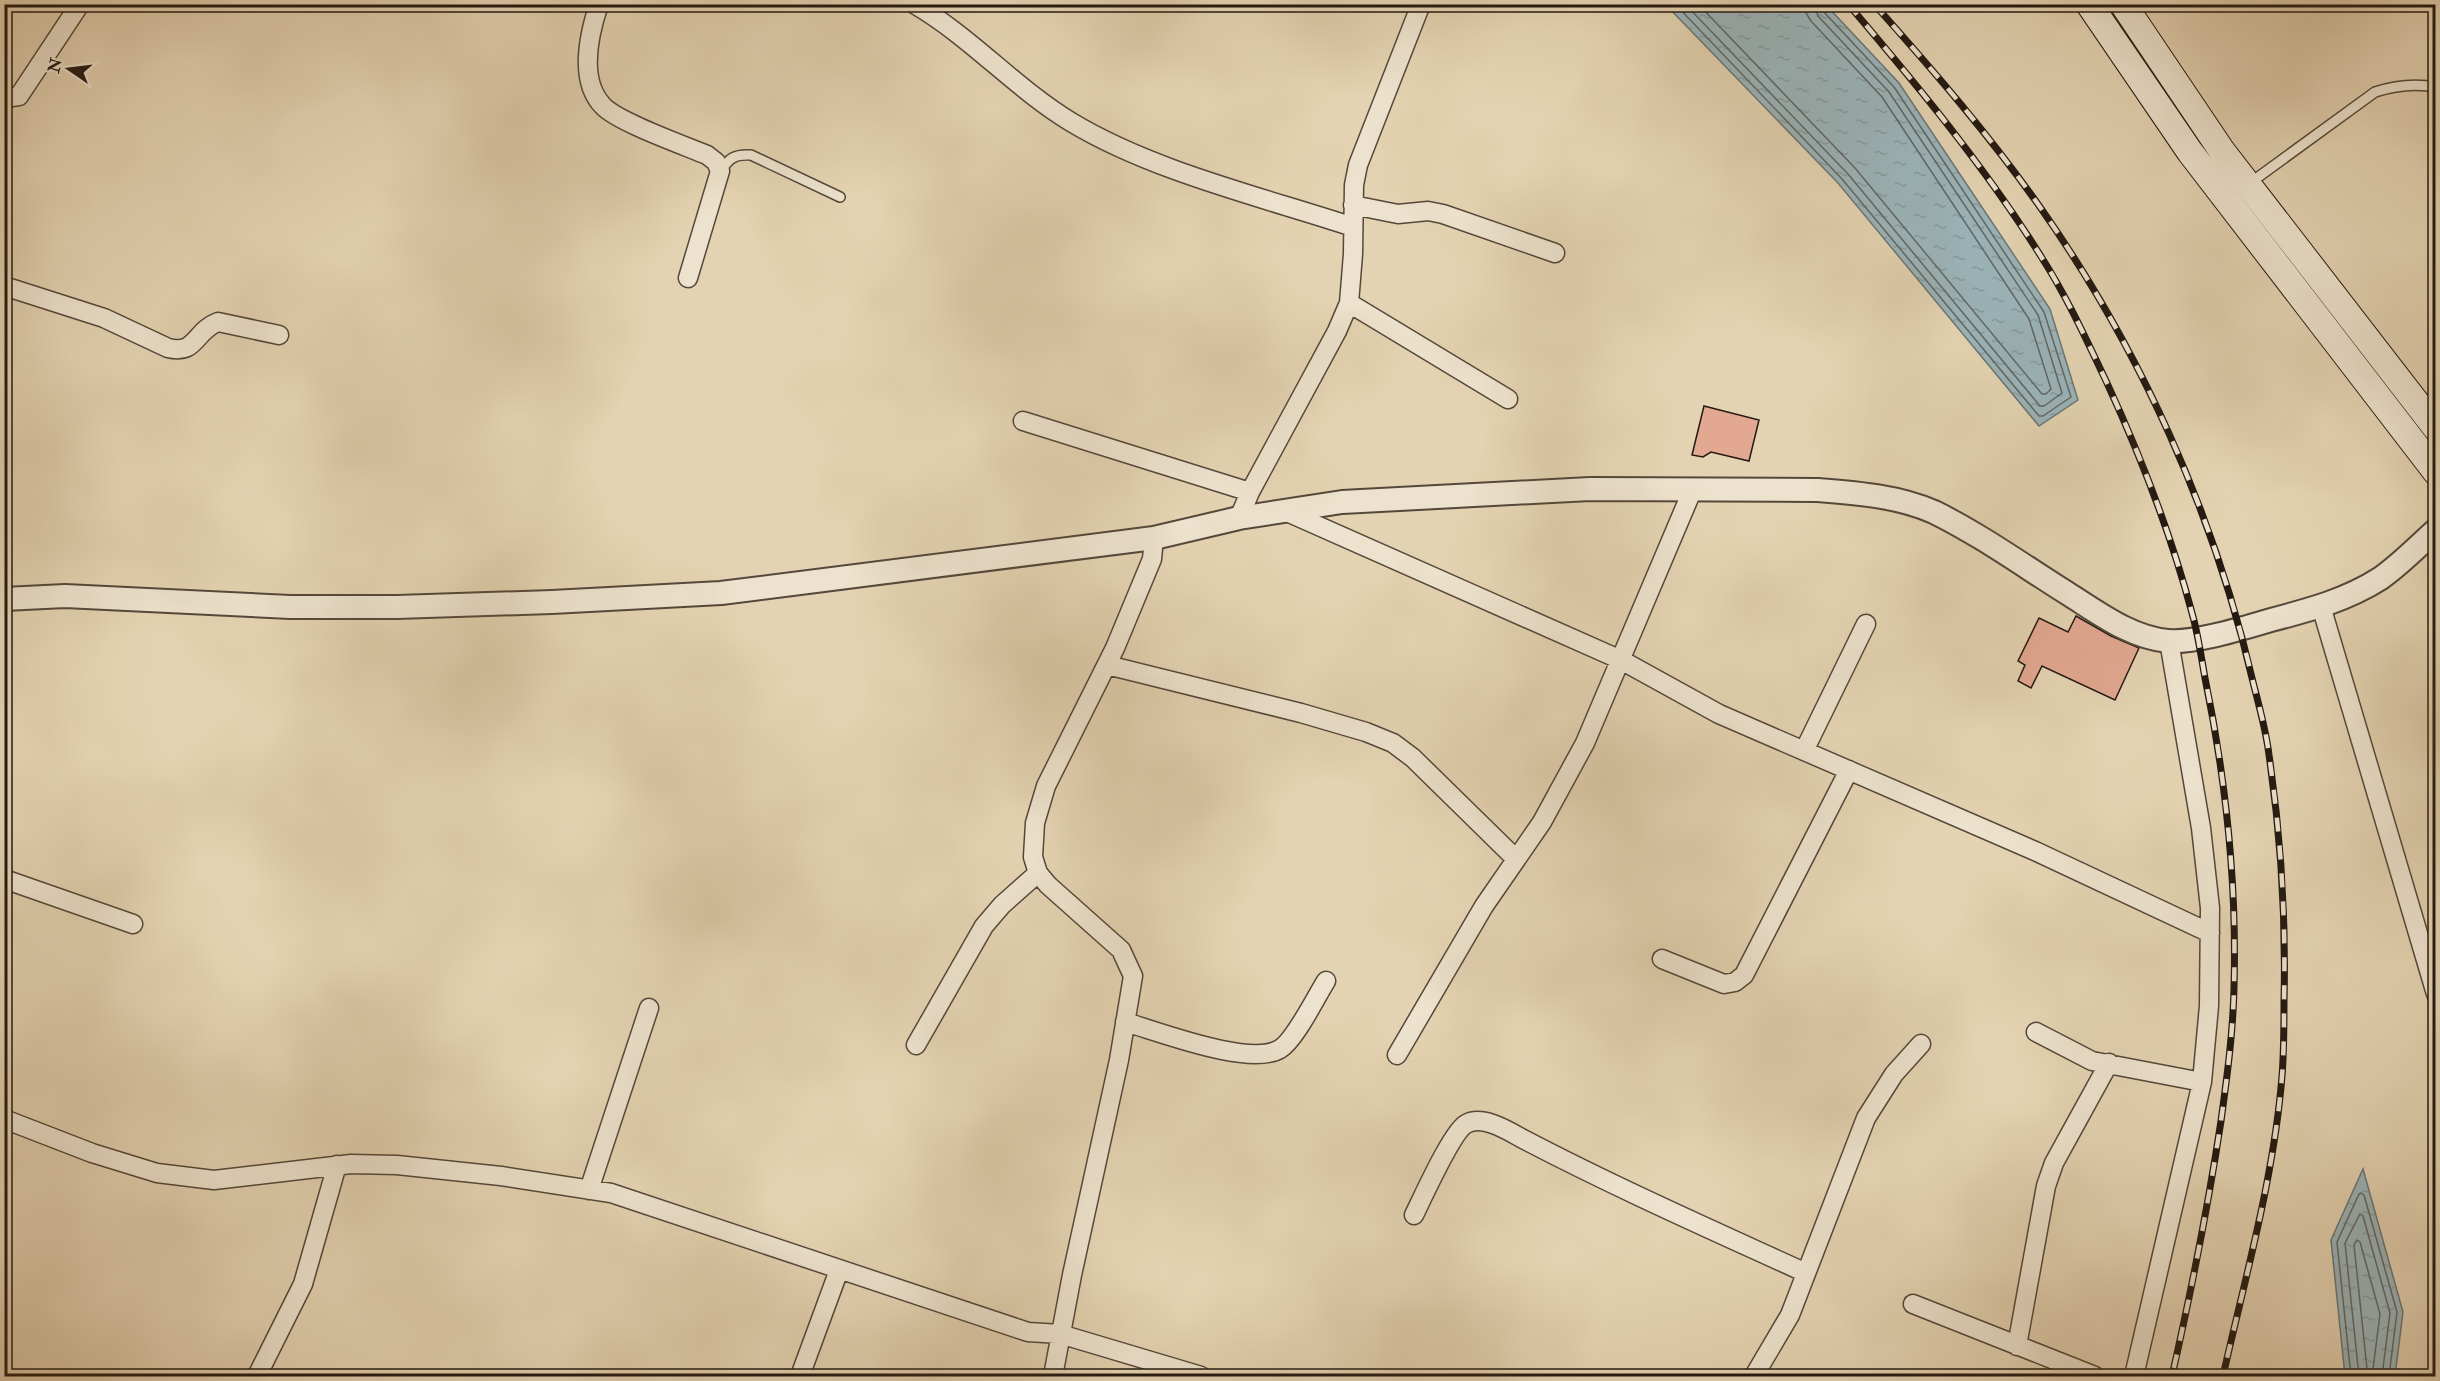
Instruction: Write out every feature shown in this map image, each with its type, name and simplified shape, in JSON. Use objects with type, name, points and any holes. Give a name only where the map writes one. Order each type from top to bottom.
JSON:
[{"type":"main road","points":[[2088,4],[2190,152],[2436,472]]},
{"type":"main road","points":[[2123,4],[2222,151],[2436,428]]},
{"type":"street","points":[[4,98],[19,96],[80,4]]},
{"type":"street","points":[[599,4],[589,45],[588,71],[594,94],[603,107],[617,116],[707,155],[716,162],[720,171],[688,278]]},
{"type":"street","points":[[914,4],[952,30],[1051,109],[1103,140],[1181,171],[1353,227]]},
{"type":"street","points":[[1239,518],[1250,492],[1337,331],[1349,303],[1353,254],[1354,185],[1363,148],[1421,4]]},
{"type":"street","points":[[1353,205],[1398,214],[1428,211],[1443,214],[1555,253]]},
{"type":"street","points":[[4,286],[104,318],[179,351],[187,349],[202,331],[218,322],[279,335]]},
{"type":"street","points":[[1349,303],[1508,399]]},
{"type":"street","points":[[1023,421],[1250,492]]},
{"type":"street","points":[[4,599],[65,596],[290,607],[397,607],[710,594],[1154,538],[1239,518],[1342,502],[1590,489],[1818,490],[1896,500],[1931,511],[1966,529],[2109,620],[2142,636],[2169,641],[2217,635],[2322,606],[2362,589],[2382,577],[2436,530]]},
{"type":"street","points":[[1397,1055],[1484,906],[1542,822],[1585,743],[1692,491]]},
{"type":"street","points":[[1287,512],[1621,660],[1719,714],[2035,851],[2210,933]]},
{"type":"street","points":[[1053,1377],[1133,976],[1121,950],[1048,885],[1038,873],[1033,857],[1035,823],[1046,786],[1107,665],[1152,559],[1154,538]]},
{"type":"street","points":[[2322,606],[2436,994]]},
{"type":"street","points":[[1804,751],[1866,624]]},
{"type":"street","points":[[2134,1377],[2202,1082],[2209,1006],[2210,908],[2200,828],[2169,641]]},
{"type":"street","points":[[1107,665],[1301,713],[1366,732],[1393,743],[1413,758],[1516,859]]},
{"type":"street","points":[[1662,958],[1724,984],[1735,982],[1744,975],[1849,770]]},
{"type":"street","points":[[916,1045],[984,926],[1002,905],[1038,873]]},
{"type":"street","points":[[4,879],[133,924]]},
{"type":"street","points":[[1125,1022],[1242,1055],[1266,1055],[1282,1048],[1298,1027],[1326,981]]},
{"type":"street","points":[[589,1190],[649,1008]]},
{"type":"street","points":[[2036,1032],[2091,1061],[2202,1082]]},
{"type":"street","points":[[1754,1377],[1790,1315],[1866,1118],[1894,1074],[1921,1044]]},
{"type":"street","points":[[2017,1346],[2046,1186],[2054,1163],[2109,1063]]},
{"type":"street","points":[[4,1119],[92,1153],[157,1173],[214,1180],[337,1165],[397,1165],[501,1176],[611,1193],[1028,1332],[1060,1334],[1201,1377]]},
{"type":"street","points":[[1414,1215],[1455,1136],[1465,1124],[1477,1121],[1497,1126],[1595,1176],[1806,1273]]},
{"type":"street","points":[[256,1377],[303,1284],[337,1165]]},
{"type":"street","points":[[800,1377],[840,1270]]},
{"type":"street","points":[[1913,1304],[2095,1377]]},
{"type":"lane","points":[[2248,184],[2375,92],[2396,85],[2421,84],[2436,87]]},
{"type":"lane","points":[[720,171],[730,158],[738,155],[751,155],[840,197]]},
{"type":"water","points":[[1666,5],[1826,5],[1899,83],[2050,309],[2078,400],[2039,426],[1838,183]]},
{"type":"water","points":[[2363,1169],[2403,1312],[2395,1376],[2345,1376],[2331,1240]]},
{"type":"building","points":[[1704,406],[1759,420],[1749,461],[1711,452],[1703,457],[1692,455]]},
{"type":"building","points":[[2076,616],[2111,636],[2139,648],[2115,700],[2042,666],[2031,688],[2018,681],[2025,665],[2018,661],[2039,618],[2068,632]]},
{"type":"railway","points":[[1848,4],[1974,159],[2060,288],[2132,439],[2175,554],[2198,637],[2224,793],[2232,871],[2234,988],[2229,1055],[2216,1153],[2199,1249],[2172,1376]]},
{"type":"railway","points":[[1874,4],[2001,154],[2040,207],[2110,317],[2141,375],[2195,495],[2237,619],[2260,709],[2268,746],[2282,878],[2283,1067],[2266,1189],[2223,1376]]}]
